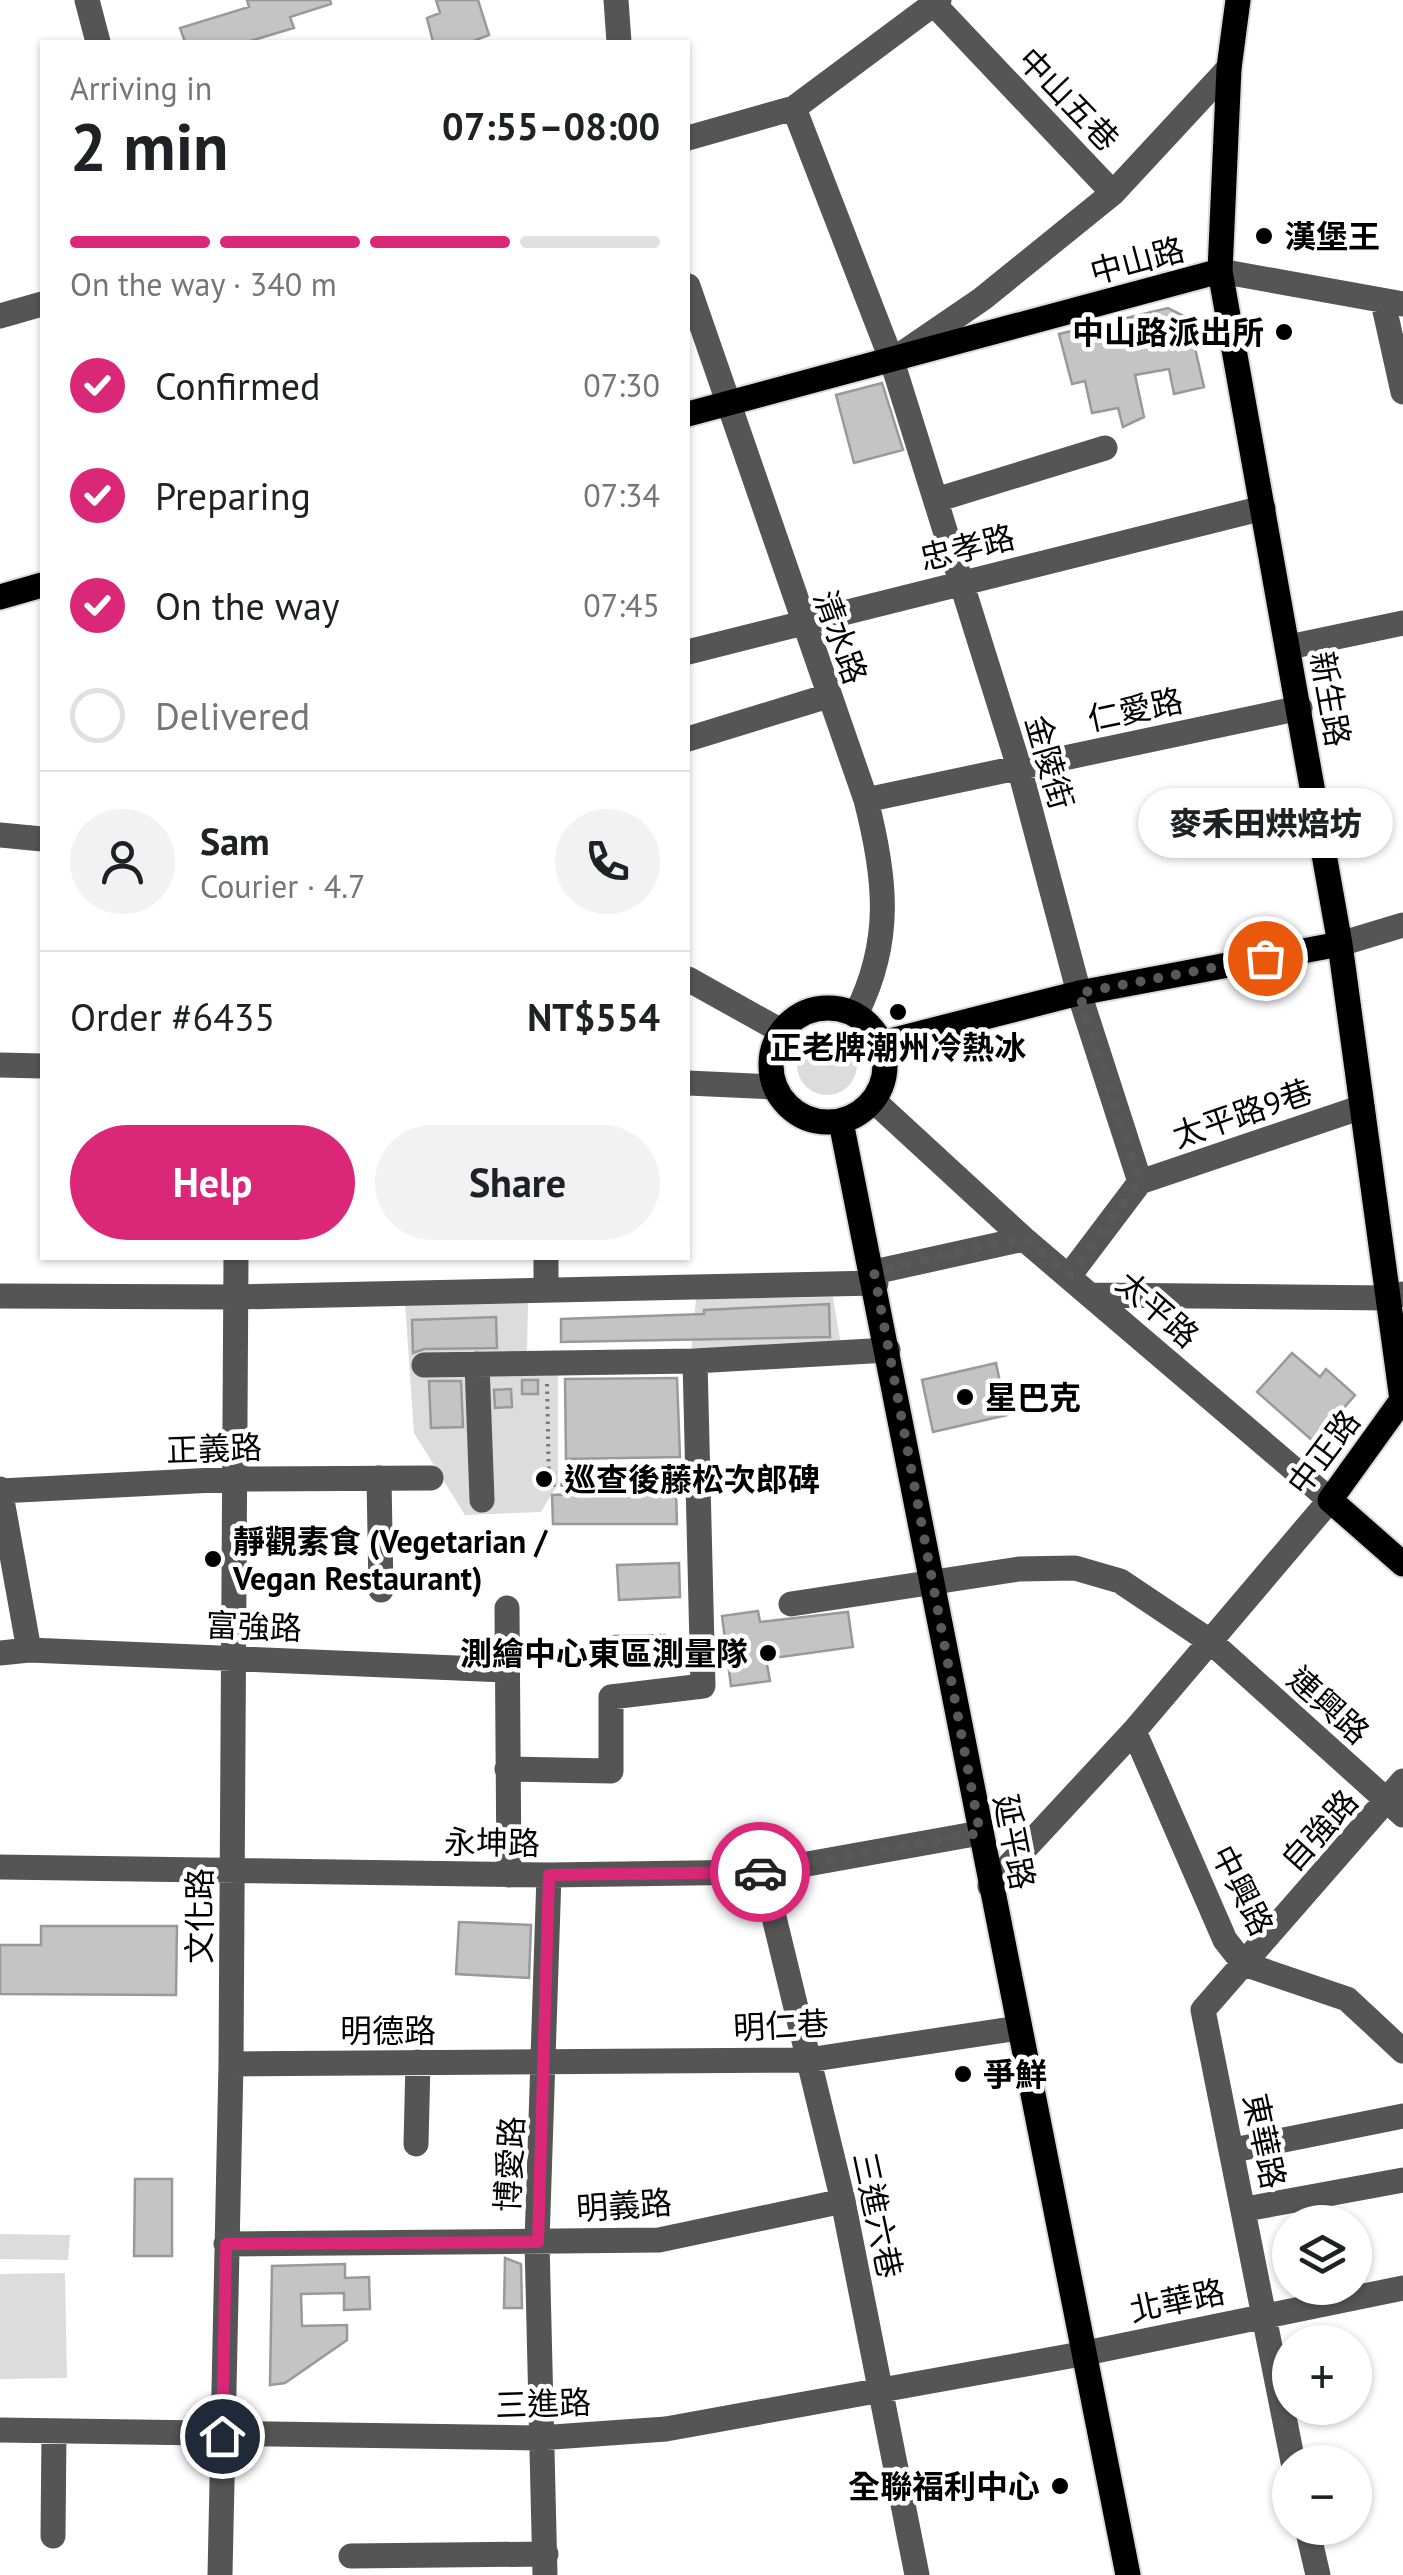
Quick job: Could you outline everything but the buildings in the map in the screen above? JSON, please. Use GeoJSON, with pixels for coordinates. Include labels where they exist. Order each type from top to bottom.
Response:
{"type":"FeatureCollection","features":[{"type":"Feature","properties":{"kind":"main road","name":"新生路"},"geometry":{"type":"LineString","coordinates":[[1238,0],[1229,68],[1220,270],[1340,944]]}},
{"type":"Feature","properties":{"kind":"main road","name":"中山路"},"geometry":{"type":"LineString","coordinates":[[690,413],[1220,270]]}},
{"type":"Feature","properties":{"kind":"main road"},"geometry":{"type":"LineString","coordinates":[[0,597],[40,586]]}},
{"type":"Feature","properties":{"kind":"main road"},"geometry":{"type":"LineString","coordinates":[[882,1043],[1079,993],[1340,944]]}},
{"type":"Feature","properties":{"kind":"main road","name":"中正路"},"geometry":{"type":"LineString","coordinates":[[1330,1500],[1402,1400],[1396,1296],[1362,1107],[1340,944]]}},
{"type":"Feature","properties":{"kind":"main road"},"geometry":{"type":"LineString","coordinates":[[824,1008],[856,1014],[882,1043],[885,1077],[874,1100],[841,1122],[811,1120],[796,1113],[774,1087],[772,1048],[781,1031],[793,1019],[824,1008]]}},
{"type":"Feature","properties":{"kind":"main road","name":"延平路"},"geometry":{"type":"LineString","coordinates":[[841,1122],[875,1278],[1081,2354],[1128,2575]]}},
{"type":"Feature","properties":{"kind":"main road","name":"太平路"},"geometry":{"type":"LineString","coordinates":[[1330,1500],[1403,1564]]}},
{"type":"Feature","properties":{"kind":"street"},"geometry":{"type":"LineString","coordinates":[[87,0],[97,40]]}},
{"type":"Feature","properties":{"kind":"street"},"geometry":{"type":"LineString","coordinates":[[616,0],[619,40]]}},
{"type":"Feature","properties":{"kind":"street"},"geometry":{"type":"LineString","coordinates":[[690,137],[794,108],[935,2]]}},
{"type":"Feature","properties":{"kind":"street","name":"中山五巷"},"geometry":{"type":"LineString","coordinates":[[935,2],[1113,192]]}},
{"type":"Feature","properties":{"kind":"street","name":"中山路"},"geometry":{"type":"LineString","coordinates":[[892,361],[982,298],[1113,192],[1229,68]]}},
{"type":"Feature","properties":{"kind":"street","name":"金陵街"},"geometry":{"type":"LineString","coordinates":[[794,108],[892,361],[1019,767],[1079,993],[1140,1182]]}},
{"type":"Feature","properties":{"kind":"street","name":"中山路"},"geometry":{"type":"LineString","coordinates":[[1220,270],[1393,303]]}},
{"type":"Feature","properties":{"kind":"street","name":"清水路"},"geometry":{"type":"LineString","coordinates":[[690,292],[800,622],[866,800],[880,856],[882,913],[876,974],[856,1014]]}},
{"type":"Feature","properties":{"kind":"street"},"geometry":{"type":"LineString","coordinates":[[1393,303],[1403,392]]}},
{"type":"Feature","properties":{"kind":"street"},"geometry":{"type":"LineString","coordinates":[[0,316],[40,305]]}},
{"type":"Feature","properties":{"kind":"street"},"geometry":{"type":"LineString","coordinates":[[936,500],[1105,448]]}},
{"type":"Feature","properties":{"kind":"street","name":"忠孝路"},"geometry":{"type":"LineString","coordinates":[[690,651],[1263,508]]}},
{"type":"Feature","properties":{"kind":"street"},"geometry":{"type":"LineString","coordinates":[[1289,646],[1403,623]]}},
{"type":"Feature","properties":{"kind":"street"},"geometry":{"type":"LineString","coordinates":[[690,737],[828,696]]}},
{"type":"Feature","properties":{"kind":"street","name":"仁愛路"},"geometry":{"type":"LineString","coordinates":[[866,800],[1300,708]]}},
{"type":"Feature","properties":{"kind":"street"},"geometry":{"type":"LineString","coordinates":[[0,835],[40,839]]}},
{"type":"Feature","properties":{"kind":"street"},"geometry":{"type":"LineString","coordinates":[[1340,944],[1403,925]]}},
{"type":"Feature","properties":{"kind":"street"},"geometry":{"type":"LineString","coordinates":[[690,980],[781,1031]]}},
{"type":"Feature","properties":{"kind":"street"},"geometry":{"type":"LineString","coordinates":[[0,1065],[40,1066]]}},
{"type":"Feature","properties":{"kind":"street"},"geometry":{"type":"LineString","coordinates":[[690,1083],[774,1087]]}},
{"type":"Feature","properties":{"kind":"street","name":"太平路"},"geometry":{"type":"LineString","coordinates":[[874,1100],[1024,1238],[1330,1500]]}},
{"type":"Feature","properties":{"kind":"street","name":"太平路9巷"},"geometry":{"type":"LineString","coordinates":[[1069,1276],[1140,1182],[1362,1107]]}},
{"type":"Feature","properties":{"kind":"street"},"geometry":{"type":"LineString","coordinates":[[0,1296],[237,1297],[875,1278],[1024,1238]]}},
{"type":"Feature","properties":{"kind":"street","name":"文化路"},"geometry":{"type":"LineString","coordinates":[[220,2575],[231,2064],[236,1260]]}},
{"type":"Feature","properties":{"kind":"street"},"geometry":{"type":"LineString","coordinates":[[546,1260],[546,1290]]}},
{"type":"Feature","properties":{"kind":"street"},"geometry":{"type":"LineString","coordinates":[[1091,1295],[1396,1296]]}},
{"type":"Feature","properties":{"kind":"street"},"geometry":{"type":"LineString","coordinates":[[424,1366],[695,1361],[888,1350]]}},
{"type":"Feature","properties":{"kind":"street"},"geometry":{"type":"LineString","coordinates":[[507,1769],[611,1771],[611,1697],[703,1686],[695,1361]]}},
{"type":"Feature","properties":{"kind":"street"},"geometry":{"type":"LineString","coordinates":[[477,1364],[482,1500]]}},
{"type":"Feature","properties":{"kind":"street","name":"正義路"},"geometry":{"type":"LineString","coordinates":[[0,1491],[234,1478],[430,1478]]}},
{"type":"Feature","properties":{"kind":"street"},"geometry":{"type":"LineString","coordinates":[[380,1478],[380,1590]]}},
{"type":"Feature","properties":{"kind":"street"},"geometry":{"type":"LineString","coordinates":[[0,1491],[30,1650]]}},
{"type":"Feature","properties":{"kind":"street","name":"中正路"},"geometry":{"type":"LineString","coordinates":[[990,1886],[1134,1731],[1330,1500]]}},
{"type":"Feature","properties":{"kind":"street","name":"連興路"},"geometry":{"type":"LineString","coordinates":[[790,1604],[1019,1569],[1075,1568],[1120,1581],[1211,1642],[1398,1799]]}},
{"type":"Feature","properties":{"kind":"street"},"geometry":{"type":"LineString","coordinates":[[507,1608],[509,1875]]}},
{"type":"Feature","properties":{"kind":"street","name":"富強路"},"geometry":{"type":"LineString","coordinates":[[0,1653],[30,1650],[506,1670]]}},
{"type":"Feature","properties":{"kind":"street","name":"中興路"},"geometry":{"type":"LineString","coordinates":[[1134,1731],[1225,1940],[1244,1964],[1347,1998],[1403,2051]]}},
{"type":"Feature","properties":{"kind":"street","name":"自強路"},"geometry":{"type":"LineString","coordinates":[[1203,2010],[1398,1799]]}},
{"type":"Feature","properties":{"kind":"street","name":"永坤路"},"geometry":{"type":"LineString","coordinates":[[0,1867],[509,1875],[763,1872],[980,1833]]}},
{"type":"Feature","properties":{"kind":"street","name":"三進六巷"},"geometry":{"type":"LineString","coordinates":[[763,1872],[843,2201],[882,2392],[909,2574]]}},
{"type":"Feature","properties":{"kind":"street","name":"博愛路"},"geometry":{"type":"LineString","coordinates":[[546,2564],[539,2438],[538,2242],[549,1875]]}},
{"type":"Feature","properties":{"kind":"street","name":"東華路"},"geometry":{"type":"LineString","coordinates":[[1203,2010],[1246,2209],[1260,2316],[1289,2445]]}},
{"type":"Feature","properties":{"kind":"street","name":"明仁巷"},"geometry":{"type":"LineString","coordinates":[[546,2061],[808,2060],[1018,2028]]}},
{"type":"Feature","properties":{"kind":"street","name":"明德路"},"geometry":{"type":"LineString","coordinates":[[231,2064],[546,2061]]}},
{"type":"Feature","properties":{"kind":"street"},"geometry":{"type":"LineString","coordinates":[[416,2144],[418,2062]]}},
{"type":"Feature","properties":{"kind":"street"},"geometry":{"type":"LineString","coordinates":[[1234,2150],[1403,2116]]}},
{"type":"Feature","properties":{"kind":"street"},"geometry":{"type":"LineString","coordinates":[[1246,2209],[1403,2180]]}},
{"type":"Feature","properties":{"kind":"street","name":"明義路"},"geometry":{"type":"LineString","coordinates":[[226,2244],[659,2240],[843,2201]]}},
{"type":"Feature","properties":{"kind":"street","name":"北華路"},"geometry":{"type":"LineString","coordinates":[[1081,2354],[1403,2288]]}},
{"type":"Feature","properties":{"kind":"street","name":"三進路"},"geometry":{"type":"LineString","coordinates":[[0,2430],[539,2438],[701,2425],[1081,2354]]}},
{"type":"Feature","properties":{"kind":"street"},"geometry":{"type":"LineString","coordinates":[[53,2536],[54,2431]]}},
{"type":"Feature","properties":{"kind":"street"},"geometry":{"type":"LineString","coordinates":[[1311,2545],[1318,2575]]}},
{"type":"Feature","properties":{"kind":"street"},"geometry":{"type":"LineString","coordinates":[[351,2556],[546,2564]]}},
{"type":"Feature","properties":{"kind":"path"},"geometry":{"type":"LineString","coordinates":[[547,1364],[549,1484],[698,1482]]}},
{"type":"Feature","properties":{"kind":"shaded area"},"geometry":{"type":"Polygon","coordinates":[[[827,1035],[849,1043],[857,1065],[849,1087],[827,1095],[805,1087],[797,1065],[805,1043],[827,1035]]]}},
{"type":"Feature","properties":{"kind":"shaded area"},"geometry":{"type":"Polygon","coordinates":[[[833,1297],[844,1363],[558,1371],[558,1484],[541,1512],[465,1515],[414,1433],[405,1303],[528,1302],[527,1353],[691,1352],[696,1299],[833,1297]]]}},
{"type":"Feature","properties":{"kind":"shaded area"},"geometry":{"type":"Polygon","coordinates":[[[0,2234],[70,2235],[68,2260],[0,2259],[0,2234]]]}},
{"type":"Feature","properties":{"kind":"shaded area"},"geometry":{"type":"Polygon","coordinates":[[[65,2273],[67,2378],[0,2379],[0,2274],[65,2273]]]}},
{"type":"Feature","properties":{"kind":"way so far"},"geometry":{"type":"LineString","coordinates":[[760,1872],[980,1833],[874,1272],[1024,1238],[1069,1276],[1140,1182],[1079,993],[1265,958]]}},
{"type":"Feature","properties":{"kind":"place","name":"漢堡王"},"geometry":{"type":"Point","coordinates":[1264,236]}},
{"type":"Feature","properties":{"kind":"place","name":"中山路派出所"},"geometry":{"type":"Point","coordinates":[1284,332]}},
{"type":"Feature","properties":{"kind":"place","name":"麥禾田烘焙坊"},"geometry":{"type":"Point","coordinates":[1265,958]}},
{"type":"Feature","properties":{"kind":"place","name":"正老牌潮州冷熱冰"},"geometry":{"type":"Point","coordinates":[898,1012]}},
{"type":"Feature","properties":{"kind":"place","name":"星巴克"},"geometry":{"type":"Point","coordinates":[965,1397]}},
{"type":"Feature","properties":{"kind":"place","name":"巡查後藤松次郎碑"},"geometry":{"type":"Point","coordinates":[544,1479]}},
{"type":"Feature","properties":{"kind":"place","name":"靜觀素食 (Vegetarian / Vegan Restaurant)"},"geometry":{"type":"Point","coordinates":[213,1559]}},
{"type":"Feature","properties":{"kind":"place","name":"測繪中心東區測量隊"},"geometry":{"type":"Point","coordinates":[768,1653]}},
{"type":"Feature","properties":{"kind":"place","name":"爭鮮"},"geometry":{"type":"Point","coordinates":[963,2074]}},
{"type":"Feature","properties":{"kind":"place","name":"全聯福利中心"},"geometry":{"type":"Point","coordinates":[1060,2486]}},
{"type":"Feature","properties":{"kind":"route"},"geometry":{"type":"LineString","coordinates":[[222,2436],[226,2244],[538,2242],[549,1875],[760,1872]]}}]}
